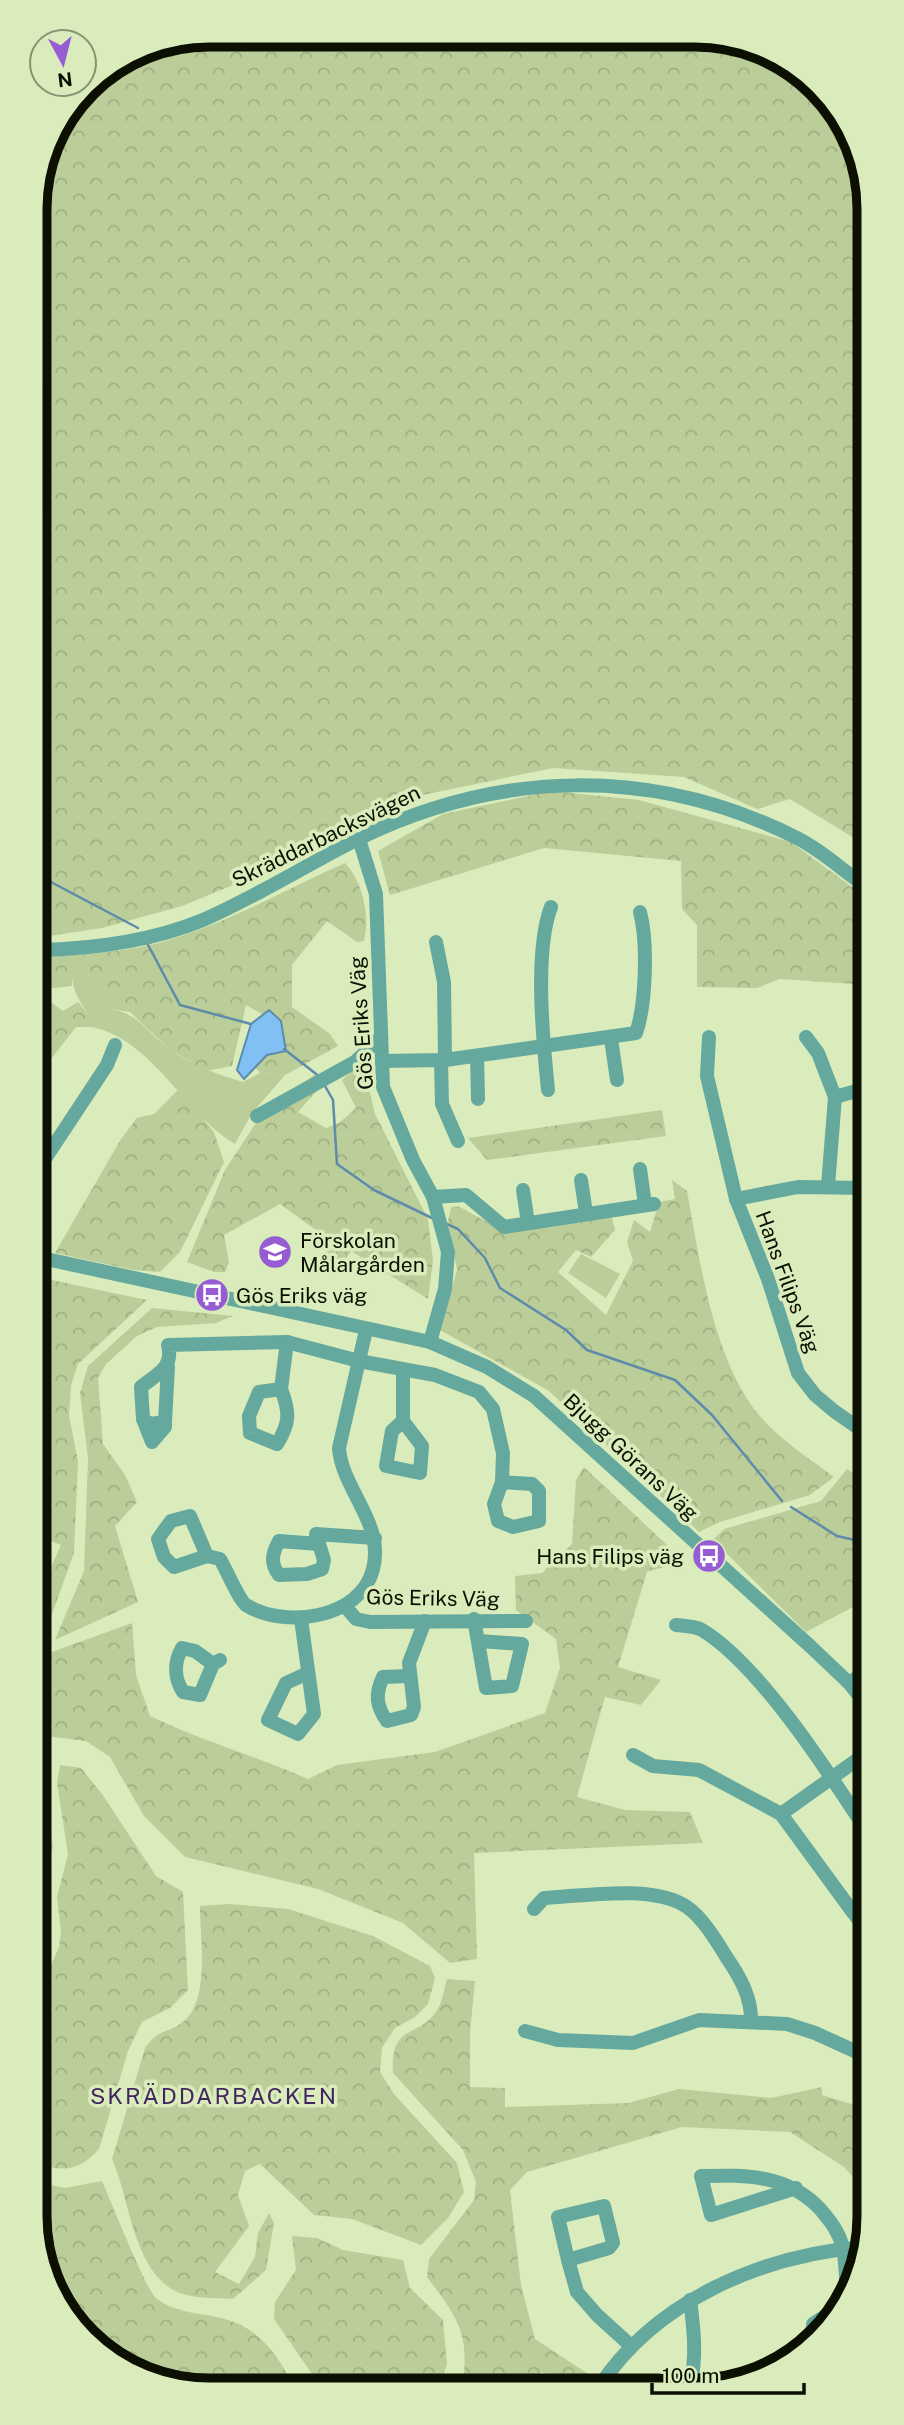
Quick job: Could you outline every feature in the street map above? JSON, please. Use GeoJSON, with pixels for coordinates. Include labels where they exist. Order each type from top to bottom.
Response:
{"type":"FeatureCollection","features":[{"type":"Feature","properties":{"kind":"street","name":"Skräddarbacksvägen"},"geometry":{"type":"LineString","coordinates":[[48,949],[106,946],[201,921],[359,839],[435,806],[548,784],[645,788],[704,801],[794,836],[857,880]]}},
{"type":"Feature","properties":{"kind":"street","name":"Gös Eriks Väg"},"geometry":{"type":"LineString","coordinates":[[359,839],[376,894],[383,1087],[433,1198],[448,1252],[445,1289],[430,1342]]}},
{"type":"Feature","properties":{"kind":"street"},"geometry":{"type":"LineString","coordinates":[[548,1090],[543,1048],[545,924],[551,907]]}},
{"type":"Feature","properties":{"kind":"street"},"geometry":{"type":"LineString","coordinates":[[382,1061],[443,1060],[611,1039],[636,1033],[640,1021],[644,927],[640,912]]}},
{"type":"Feature","properties":{"kind":"street"},"geometry":{"type":"LineString","coordinates":[[436,942],[444,982],[442,1104],[458,1141]]}},
{"type":"Feature","properties":{"kind":"street"},"geometry":{"type":"LineString","coordinates":[[257,1116],[355,1062],[381,1037]]}},
{"type":"Feature","properties":{"kind":"street","name":"Hans Filips Väg"},"geometry":{"type":"LineString","coordinates":[[709,1037],[706,1076],[736,1199],[768,1279],[799,1373],[815,1395],[856,1427]]}},
{"type":"Feature","properties":{"kind":"street"},"geometry":{"type":"LineString","coordinates":[[806,1037],[818,1053],[835,1097],[828,1186]]}},
{"type":"Feature","properties":{"kind":"street"},"geometry":{"type":"LineString","coordinates":[[611,1039],[617,1080]]}},
{"type":"Feature","properties":{"kind":"street"},"geometry":{"type":"LineString","coordinates":[[48,1155],[107,1065],[115,1045]]}},
{"type":"Feature","properties":{"kind":"street"},"geometry":{"type":"LineString","coordinates":[[477,1056],[478,1099]]}},
{"type":"Feature","properties":{"kind":"street"},"geometry":{"type":"LineString","coordinates":[[835,1097],[857,1091]]}},
{"type":"Feature","properties":{"kind":"street"},"geometry":{"type":"LineString","coordinates":[[433,1198],[466,1195],[504,1227],[649,1204],[640,1169]]}},
{"type":"Feature","properties":{"kind":"street"},"geometry":{"type":"LineString","coordinates":[[581,1180],[586,1213]]}},
{"type":"Feature","properties":{"kind":"street","name":"Hans Filips Väg"},"geometry":{"type":"LineString","coordinates":[[736,1199],[798,1187],[857,1187]]}},
{"type":"Feature","properties":{"kind":"street"},"geometry":{"type":"LineString","coordinates":[[523,1190],[528,1223]]}},
{"type":"Feature","properties":{"kind":"street"},"geometry":{"type":"LineString","coordinates":[[47,1259],[430,1342]]}},
{"type":"Feature","properties":{"kind":"street","name":"Gös Eriks Väg"},"geometry":{"type":"LineString","coordinates":[[207,1556],[220,1559],[243,1603],[264,1614],[301,1619],[345,1606],[360,1593],[373,1570],[374,1538],[363,1507],[340,1466],[339,1448],[366,1330]]}},
{"type":"Feature","properties":{"kind":"street"},"geometry":{"type":"LineString","coordinates":[[281,1389],[287,1342]]}},
{"type":"Feature","properties":{"kind":"street"},"geometry":{"type":"LineString","coordinates":[[169,1366],[141,1387],[143,1419],[150,1424],[164,1422],[171,1357],[168,1345],[287,1342],[359,1361],[435,1375],[480,1392],[494,1409],[503,1452],[502,1482]]}},
{"type":"Feature","properties":{"kind":"street","name":"Bjugg Görans Väg"},"geometry":{"type":"LineString","coordinates":[[430,1342],[487,1367],[534,1396],[856,1692]]}},
{"type":"Feature","properties":{"kind":"street"},"geometry":{"type":"LineString","coordinates":[[403,1370],[403,1421]]}},
{"type":"Feature","properties":{"kind":"street"},"geometry":{"type":"LineString","coordinates":[[319,1544],[316,1534],[374,1538]]}},
{"type":"Feature","properties":{"kind":"street","name":"Gös Eriks Väg"},"geometry":{"type":"LineString","coordinates":[[345,1606],[356,1619],[370,1622],[474,1619],[526,1621]]}},
{"type":"Feature","properties":{"kind":"street"},"geometry":{"type":"LineString","coordinates":[[301,1619],[308,1673]]}},
{"type":"Feature","properties":{"kind":"street","name":"Gös Eriks Väg"},"geometry":{"type":"LineString","coordinates":[[474,1619],[480,1641]]}},
{"type":"Feature","properties":{"kind":"street","name":"Gös Eriks Väg"},"geometry":{"type":"LineString","coordinates":[[408,1676],[409,1663],[425,1621]]}},
{"type":"Feature","properties":{"kind":"street"},"geometry":{"type":"LineString","coordinates":[[676,1625],[700,1629],[739,1662],[769,1695],[831,1776],[856,1815]]}},
{"type":"Feature","properties":{"kind":"street"},"geometry":{"type":"LineString","coordinates":[[849,1683],[856,1678]]}},
{"type":"Feature","properties":{"kind":"street"},"geometry":{"type":"LineString","coordinates":[[633,1755],[653,1766],[699,1770],[781,1814],[856,1916]]}},
{"type":"Feature","properties":{"kind":"street"},"geometry":{"type":"LineString","coordinates":[[781,1814],[856,1760]]}},
{"type":"Feature","properties":{"kind":"street"},"geometry":{"type":"LineString","coordinates":[[534,1909],[544,1898],[649,1894],[687,1907],[714,1937],[740,1977],[751,2010],[751,2022]]}},
{"type":"Feature","properties":{"kind":"street"},"geometry":{"type":"LineString","coordinates":[[852,1911],[856,1909]]}},
{"type":"Feature","properties":{"kind":"street"},"geometry":{"type":"LineString","coordinates":[[525,2031],[558,2040],[633,2043],[699,2020],[787,2024],[856,2052]]}},
{"type":"Feature","properties":{"kind":"street"},"geometry":{"type":"LineString","coordinates":[[796,2188],[711,2215],[701,2176],[765,2177],[796,2188],[811,2199],[837,2230],[843,2249],[845,2275]]}},
{"type":"Feature","properties":{"kind":"street"},"geometry":{"type":"LineString","coordinates":[[568,2260],[609,2248],[613,2243],[604,2206],[558,2217],[568,2260],[577,2292],[597,2315],[630,2345]]}},
{"type":"Feature","properties":{"kind":"street"},"geometry":{"type":"LineString","coordinates":[[606,2378],[630,2345],[664,2316],[723,2283],[772,2265],[854,2248]]}},
{"type":"Feature","properties":{"kind":"street"},"geometry":{"type":"LineString","coordinates":[[691,2300],[695,2334],[691,2378]]}},
{"type":"Feature","properties":{"kind":"green space"},"geometry":{"type":"Polygon","coordinates":[[[695,47],[726,50],[747,56],[785,75],[809,95],[835,128],[854,178],[857,209],[857,840],[790,799],[757,809],[684,777],[553,768],[408,798],[292,861],[182,906],[102,928],[48,936],[48,199],[50,178],[60,147],[87,102],[92,98],[98,98],[98,92],[128,69],[157,56],[199,48],[695,47]]]}},
{"type":"Feature","properties":{"kind":"green space"},"geometry":{"type":"Polygon","coordinates":[[[551,791],[639,800],[791,842],[857,890],[857,985],[779,979],[757,988],[697,987],[697,925],[682,909],[681,861],[544,848],[390,895],[378,851],[443,814],[551,791]]]}},
{"type":"Feature","properties":{"kind":"green space"},"geometry":{"type":"Polygon","coordinates":[[[345,863],[361,889],[366,921],[364,941],[357,942],[327,921],[292,965],[292,1007],[330,1034],[338,1046],[285,1075],[260,1073],[253,1065],[274,1021],[246,1005],[232,1066],[206,1071],[169,1049],[130,1012],[110,1009],[86,970],[72,971],[72,986],[48,989],[48,956],[128,949],[158,943],[230,917],[345,863]]]}},
{"type":"Feature","properties":{"kind":"green space"},"geometry":{"type":"Polygon","coordinates":[[[86,970],[110,1009],[128,1014],[168,1048],[186,1059],[243,1082],[260,1073],[285,1075],[252,1113],[235,1144],[200,1115],[152,1063],[134,1048],[115,1035],[93,1027],[93,1020],[75,992],[71,971],[86,970]]]}},
{"type":"Feature","properties":{"kind":"green space"},"geometry":{"type":"Polygon","coordinates":[[[48,1001],[63,1011],[78,1002],[93,1020],[93,1027],[76,1027],[48,1063],[48,1001]]]}},
{"type":"Feature","properties":{"kind":"green space"},"geometry":{"type":"Polygon","coordinates":[[[355,1068],[364,1068],[375,1114],[428,1219],[433,1261],[428,1299],[351,1251],[340,1268],[326,1263],[327,1238],[280,1204],[224,1235],[229,1262],[225,1272],[214,1272],[187,1262],[225,1170],[267,1106],[316,1074],[321,1086],[298,1112],[326,1128],[339,1123],[356,1108],[342,1080],[355,1068]]]}},
{"type":"Feature","properties":{"kind":"green space"},"geometry":{"type":"Polygon","coordinates":[[[179,1089],[214,1132],[224,1162],[180,1252],[160,1272],[134,1270],[55,1253],[121,1139],[137,1118],[154,1114],[179,1089]]]}},
{"type":"Feature","properties":{"kind":"green space"},"geometry":{"type":"Polygon","coordinates":[[[662,1110],[666,1136],[487,1160],[468,1138],[662,1110]]]}},
{"type":"Feature","properties":{"kind":"green space"},"geometry":{"type":"Polygon","coordinates":[[[672,1180],[687,1191],[703,1278],[719,1338],[743,1392],[776,1433],[834,1477],[810,1495],[720,1522],[699,1532],[549,1391],[440,1330],[457,1270],[448,1221],[451,1207],[458,1206],[502,1230],[611,1214],[615,1230],[591,1257],[576,1250],[558,1272],[606,1315],[633,1261],[627,1242],[634,1220],[650,1232],[659,1202],[675,1199],[672,1180]]]}},
{"type":"Feature","properties":{"kind":"green space"},"geometry":{"type":"Polygon","coordinates":[[[581,1254],[620,1274],[606,1298],[568,1273],[581,1254]]]}},
{"type":"Feature","properties":{"kind":"green space"},"geometry":{"type":"Polygon","coordinates":[[[47,1279],[147,1300],[78,1364],[71,1385],[69,1416],[78,1461],[74,1553],[47,1627],[47,1575],[61,1545],[47,1540],[47,1279]]]}},
{"type":"Feature","properties":{"kind":"green space"},"geometry":{"type":"Polygon","coordinates":[[[152,1308],[233,1316],[216,1323],[157,1327],[137,1336],[106,1364],[98,1378],[103,1444],[125,1475],[137,1502],[115,1526],[138,1602],[55,1640],[84,1571],[88,1458],[80,1393],[88,1366],[152,1308]]]}},
{"type":"Feature","properties":{"kind":"green space"},"geometry":{"type":"Polygon","coordinates":[[[584,1467],[684,1561],[647,1572],[618,1667],[661,1680],[641,1705],[605,1697],[577,1797],[625,1810],[690,1812],[703,1843],[474,1853],[477,1959],[450,1963],[403,1923],[318,1889],[185,1857],[144,1816],[110,1757],[86,1741],[47,1736],[49,1653],[132,1623],[136,1675],[150,1716],[308,1779],[337,1765],[435,1752],[545,1713],[560,1668],[556,1639],[516,1610],[515,1576],[542,1573],[572,1544],[576,1480],[584,1467]]]}},
{"type":"Feature","properties":{"kind":"green space"},"geometry":{"type":"Polygon","coordinates":[[[847,1469],[856,1475],[856,1607],[806,1632],[713,1540],[724,1529],[821,1501],[847,1469]]]}},
{"type":"Feature","properties":{"kind":"green space"},"geometry":{"type":"Polygon","coordinates":[[[60,1765],[81,1768],[102,1794],[156,1876],[183,1892],[188,1990],[170,2008],[142,2022],[128,2051],[99,2149],[78,2166],[64,2169],[47,2166],[47,1974],[59,1947],[61,1932],[57,1897],[68,1854],[57,1783],[60,1765]]]}},
{"type":"Feature","properties":{"kind":"green space"},"geometry":{"type":"Polygon","coordinates":[[[47,1804],[53,1847],[47,1870],[47,1804]]]}},
{"type":"Feature","properties":{"kind":"green space"},"geometry":{"type":"Polygon","coordinates":[[[229,1904],[288,1909],[373,1936],[430,1966],[435,1978],[428,2004],[415,2017],[395,2028],[382,2048],[380,2072],[394,2094],[457,2163],[464,2192],[448,2218],[421,2245],[352,2219],[314,2215],[260,2164],[245,2171],[238,2195],[249,2226],[215,2272],[239,2284],[255,2257],[258,2233],[269,2213],[274,2223],[266,2270],[233,2299],[187,2295],[173,2290],[159,2279],[140,2248],[112,2159],[145,2048],[155,2037],[184,2021],[197,1998],[202,1967],[200,1906],[229,1904]]]}},
{"type":"Feature","properties":{"kind":"green space"},"geometry":{"type":"Polygon","coordinates":[[[447,1979],[475,1981],[470,2032],[470,2087],[505,2088],[505,2107],[628,2103],[679,2089],[771,2098],[822,2087],[822,2095],[856,2105],[856,2180],[844,2167],[790,2132],[682,2127],[527,2172],[510,2190],[521,2285],[535,2339],[593,2377],[559,2378],[541,2372],[540,2378],[463,2378],[465,2353],[459,2327],[454,2315],[427,2277],[429,2259],[474,2200],[476,2182],[463,2150],[393,2073],[393,2057],[400,2039],[429,2020],[441,2001],[447,1979]]]}},
{"type":"Feature","properties":{"kind":"green space"},"geometry":{"type":"Polygon","coordinates":[[[102,2181],[137,2263],[156,2298],[173,2307],[219,2317],[250,2330],[268,2346],[289,2378],[209,2378],[178,2375],[147,2365],[111,2344],[75,2306],[56,2268],[50,2247],[47,2184],[65,2188],[102,2181]]]}},
{"type":"Feature","properties":{"kind":"green space"},"geometry":{"type":"Polygon","coordinates":[[[292,2236],[317,2238],[343,2250],[403,2260],[410,2288],[443,2320],[447,2364],[443,2378],[315,2378],[274,2319],[275,2302],[296,2270],[292,2236]]]}},
{"type":"Feature","properties":{"kind":"water"},"geometry":{"type":"Polygon","coordinates":[[[269,1010],[281,1021],[286,1051],[267,1055],[244,1079],[237,1070],[251,1024],[269,1010]]]}},
{"type":"Feature","properties":{"kind":"waterway"},"geometry":{"type":"LineString","coordinates":[[48,880],[138,928]]}},
{"type":"Feature","properties":{"kind":"waterway"},"geometry":{"type":"LineString","coordinates":[[147,943],[180,1005],[251,1024]]}},
{"type":"Feature","properties":{"kind":"waterway"},"geometry":{"type":"LineString","coordinates":[[284,1049],[320,1077]]}},
{"type":"Feature","properties":{"kind":"waterway"},"geometry":{"type":"LineString","coordinates":[[325,1086],[333,1100],[337,1164],[374,1190],[434,1219]]}},
{"type":"Feature","properties":{"kind":"waterway"},"geometry":{"type":"LineString","coordinates":[[447,1224],[458,1229],[485,1258],[500,1288],[566,1330],[587,1350],[675,1380],[712,1415],[782,1501]]}},
{"type":"Feature","properties":{"kind":"waterway"},"geometry":{"type":"LineString","coordinates":[[791,1507],[837,1536],[856,1540]]}},
{"type":"Feature","properties":{"kind":"place","name":"Förskolan Målargården"},"geometry":{"type":"Point","coordinates":[275,1252]}},
{"type":"Feature","properties":{"kind":"place","name":"Gös Eriks väg"},"geometry":{"type":"Point","coordinates":[212,1295]}},
{"type":"Feature","properties":{"kind":"place","name":"Hans Filips väg"},"geometry":{"type":"Point","coordinates":[709,1556]}},
{"type":"Feature","properties":{"kind":"district","name":"SKRÄDDARBACKEN"},"geometry":{"type":"Point","coordinates":[214,2095]}}]}
